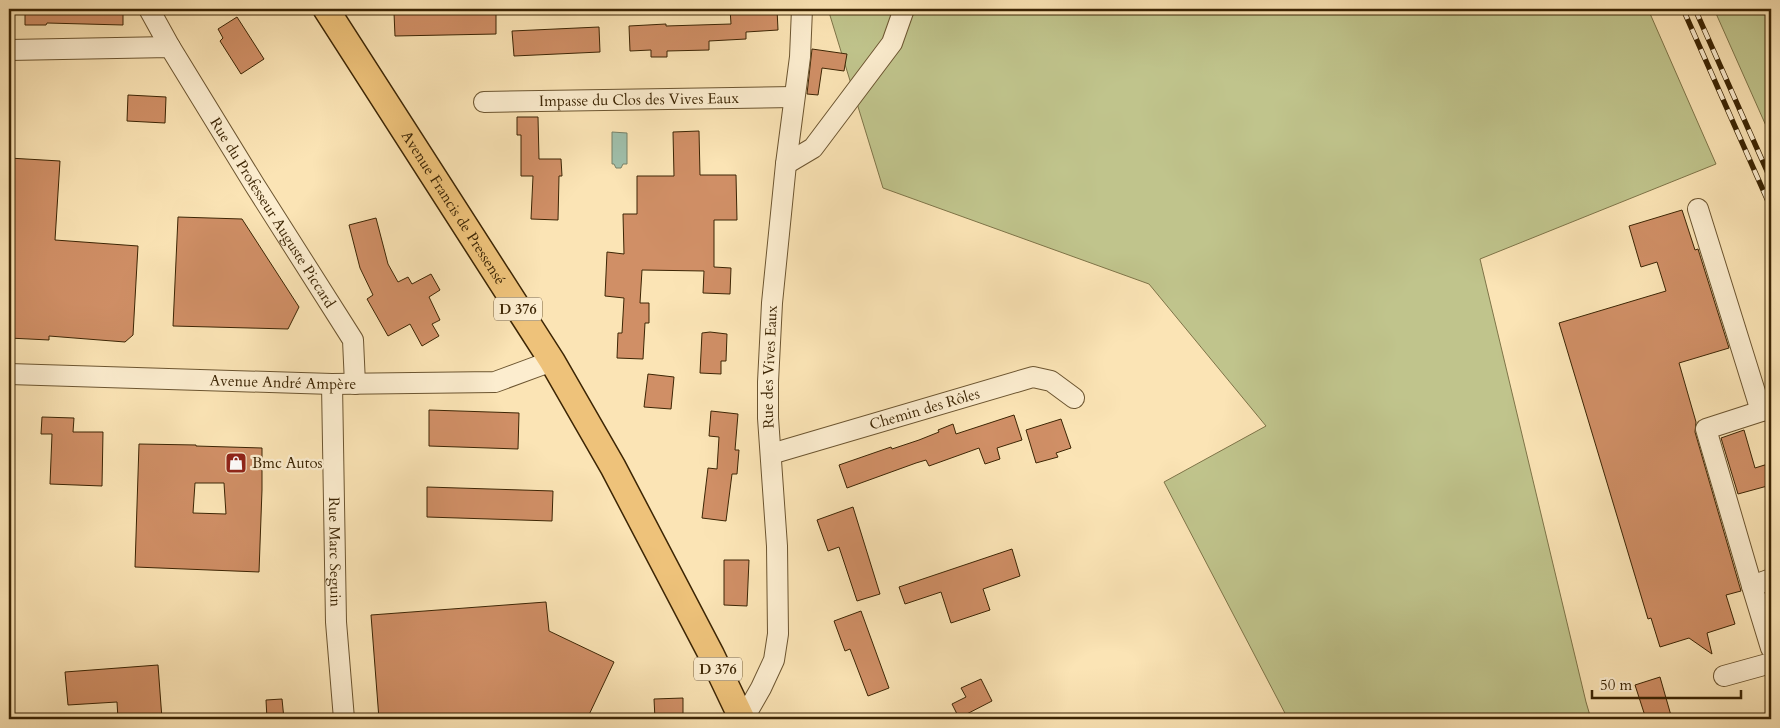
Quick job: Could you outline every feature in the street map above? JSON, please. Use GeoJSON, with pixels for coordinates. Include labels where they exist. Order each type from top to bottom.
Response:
{"type":"FeatureCollection","features":[{"type":"Feature","properties":{"kind":"main road","name":"Avenue Francis de Pressensé"},"geometry":{"type":"LineString","coordinates":[[326,9],[552,362],[613,467],[741,717]]}},
{"type":"Feature","properties":{"kind":"street","name":"Rue du Professeur Auguste Piccard"},"geometry":{"type":"LineString","coordinates":[[149,9],[170,47],[249,176],[353,340],[355,384]]}},
{"type":"Feature","properties":{"kind":"street","name":"Rue des Vives Eaux"},"geometry":{"type":"LineString","coordinates":[[741,717],[749,709],[774,660],[778,634],[777,546],[768,382],[772,303],[786,164],[800,57],[802,9]]}},
{"type":"Feature","properties":{"kind":"street"},"geometry":{"type":"LineString","coordinates":[[786,164],[813,148],[892,43],[904,9]]}},
{"type":"Feature","properties":{"kind":"street"},"geometry":{"type":"LineString","coordinates":[[9,50],[170,47]]}},
{"type":"Feature","properties":{"kind":"street","name":"Impasse du Clos des Vives Eaux"},"geometry":{"type":"LineString","coordinates":[[484,102],[794,97]]}},
{"type":"Feature","properties":{"kind":"street"},"geometry":{"type":"LineString","coordinates":[[1698,210],[1766,409],[1706,430],[1771,648]]}},
{"type":"Feature","properties":{"kind":"street","name":"Avenue André Ampère"},"geometry":{"type":"LineString","coordinates":[[9,374],[332,384],[495,382],[552,362]]}},
{"type":"Feature","properties":{"kind":"street","name":"Chemin des Rôles"},"geometry":{"type":"LineString","coordinates":[[771,454],[1033,377],[1051,381],[1074,398]]}},
{"type":"Feature","properties":{"kind":"street","name":"Rue Marc Seguin"},"geometry":{"type":"LineString","coordinates":[[332,384],[336,622],[344,719]]}},
{"type":"Feature","properties":{"kind":"street"},"geometry":{"type":"LineString","coordinates":[[1752,586],[1771,579]]}},
{"type":"Feature","properties":{"kind":"street"},"geometry":{"type":"LineString","coordinates":[[1724,676],[1771,664]]}},
{"type":"Feature","properties":{"kind":"green space"},"geometry":{"type":"Polygon","coordinates":[[[828,9],[1648,9],[1716,164],[1480,259],[1591,719],[1288,719],[1164,482],[1266,426],[1149,284],[883,188],[828,9]]]}},
{"type":"Feature","properties":{"kind":"green space"},"geometry":{"type":"Polygon","coordinates":[[[1714,9],[1771,9],[1771,137],[1714,9]]]}},
{"type":"Feature","properties":{"kind":"shaded area"},"geometry":{"type":"Polygon","coordinates":[[[612,132],[627,133],[627,164],[623,164],[621,168],[616,168],[612,164],[612,132]]]}},
{"type":"Feature","properties":{"kind":"building"},"geometry":{"type":"Polygon","coordinates":[[[25,9],[123,9],[123,25],[47,23],[46,25],[25,25],[25,9]]]}},
{"type":"Feature","properties":{"kind":"building"},"geometry":{"type":"Polygon","coordinates":[[[435,9],[496,9],[496,34],[395,36],[394,13],[435,9]]]}},
{"type":"Feature","properties":{"kind":"building"},"geometry":{"type":"Polygon","coordinates":[[[730,9],[777,9],[778,30],[746,32],[746,39],[709,41],[709,50],[667,51],[667,57],[651,57],[651,50],[630,51],[629,26],[731,24],[730,9]]]}},
{"type":"Feature","properties":{"kind":"building"},"geometry":{"type":"Polygon","coordinates":[[[237,17],[264,59],[241,74],[220,41],[223,38],[218,29],[237,17]]]}},
{"type":"Feature","properties":{"kind":"building"},"geometry":{"type":"Polygon","coordinates":[[[599,27],[600,52],[514,56],[512,31],[599,27]]]}},
{"type":"Feature","properties":{"kind":"building"},"geometry":{"type":"Polygon","coordinates":[[[812,49],[847,54],[844,71],[822,68],[818,95],[807,94],[812,49]]]}},
{"type":"Feature","properties":{"kind":"building"},"geometry":{"type":"Polygon","coordinates":[[[128,95],[166,97],[165,123],[127,121],[128,95]]]}},
{"type":"Feature","properties":{"kind":"building"},"geometry":{"type":"Polygon","coordinates":[[[517,117],[538,117],[539,159],[561,159],[562,176],[559,176],[558,220],[531,219],[533,176],[521,176],[521,135],[517,135],[517,117]]]}},
{"type":"Feature","properties":{"kind":"building"},"geometry":{"type":"Polygon","coordinates":[[[699,131],[700,175],[736,175],[737,220],[714,220],[714,267],[731,268],[730,294],[703,293],[704,271],[642,270],[640,303],[649,303],[649,323],[645,323],[643,359],[617,358],[618,333],[622,333],[624,298],[605,296],[607,252],[624,254],[623,214],[637,214],[637,176],[674,176],[673,132],[699,131]]]}},
{"type":"Feature","properties":{"kind":"building"},"geometry":{"type":"Polygon","coordinates":[[[9,158],[60,161],[55,240],[138,246],[133,335],[125,342],[49,336],[49,340],[9,338],[9,158]]]}},
{"type":"Feature","properties":{"kind":"building"},"geometry":{"type":"Polygon","coordinates":[[[1682,210],[1695,250],[1698,249],[1729,348],[1679,363],[1696,422],[1695,432],[1741,591],[1726,595],[1735,624],[1707,633],[1712,654],[1689,638],[1660,647],[1651,618],[1648,619],[1559,323],[1666,291],[1657,262],[1641,267],[1629,226],[1682,210]]]}},
{"type":"Feature","properties":{"kind":"building"},"geometry":{"type":"Polygon","coordinates":[[[178,217],[242,219],[299,307],[288,329],[173,326],[178,217]]]}},
{"type":"Feature","properties":{"kind":"building"},"geometry":{"type":"Polygon","coordinates":[[[376,218],[388,264],[398,282],[408,277],[412,284],[431,274],[440,290],[429,297],[440,320],[432,324],[439,336],[422,346],[410,324],[388,336],[367,299],[373,295],[360,268],[349,225],[376,218]]]}},
{"type":"Feature","properties":{"kind":"building"},"geometry":{"type":"Polygon","coordinates":[[[702,333],[727,334],[726,361],[721,361],[721,374],[700,373],[702,333]]]}},
{"type":"Feature","properties":{"kind":"building"},"geometry":{"type":"Polygon","coordinates":[[[648,374],[674,377],[671,409],[644,407],[648,374]]]}},
{"type":"Feature","properties":{"kind":"building"},"geometry":{"type":"Polygon","coordinates":[[[429,410],[519,413],[518,449],[429,446],[429,410]]]}},
{"type":"Feature","properties":{"kind":"building"},"geometry":{"type":"Polygon","coordinates":[[[711,411],[738,414],[735,450],[739,450],[737,474],[732,474],[726,521],[702,518],[708,468],[717,469],[719,437],[709,436],[711,411]]]}},
{"type":"Feature","properties":{"kind":"building"},"geometry":{"type":"Polygon","coordinates":[[[1014,415],[1022,440],[997,448],[1000,459],[985,464],[979,448],[929,466],[926,460],[916,463],[847,488],[839,465],[891,447],[892,449],[919,440],[953,424],[956,434],[1014,415]]]}},
{"type":"Feature","properties":{"kind":"building"},"geometry":{"type":"Polygon","coordinates":[[[42,417],[74,418],[73,432],[103,432],[102,486],[50,484],[52,434],[41,434],[42,417]]]}},
{"type":"Feature","properties":{"kind":"building"},"geometry":{"type":"Polygon","coordinates":[[[1061,419],[1071,448],[1056,453],[1058,457],[1036,463],[1026,430],[1061,419]]]}},
{"type":"Feature","properties":{"kind":"building"},"geometry":{"type":"Polygon","coordinates":[[[1744,430],[1755,468],[1771,463],[1771,485],[1738,494],[1721,438],[1744,430]]]}},
{"type":"Feature","properties":{"kind":"building"},"geometry":{"type":"Polygon","coordinates":[[[139,444],[262,448],[259,572],[135,567],[139,444]],[[195,483],[193,513],[226,514],[224,483],[195,483]]]}},
{"type":"Feature","properties":{"kind":"building"},"geometry":{"type":"Polygon","coordinates":[[[427,487],[553,491],[552,521],[427,517],[427,487]]]}},
{"type":"Feature","properties":{"kind":"building"},"geometry":{"type":"Polygon","coordinates":[[[853,507],[880,594],[857,601],[839,547],[828,551],[817,520],[853,507]]]}},
{"type":"Feature","properties":{"kind":"building"},"geometry":{"type":"Polygon","coordinates":[[[1012,549],[1020,576],[983,589],[990,610],[951,623],[941,592],[905,604],[899,587],[1012,549]]]}},
{"type":"Feature","properties":{"kind":"building"},"geometry":{"type":"Polygon","coordinates":[[[724,560],[749,560],[747,606],[724,605],[724,560]]]}},
{"type":"Feature","properties":{"kind":"building"},"geometry":{"type":"Polygon","coordinates":[[[546,602],[549,631],[614,662],[587,719],[379,719],[371,615],[546,602]]]}},
{"type":"Feature","properties":{"kind":"building"},"geometry":{"type":"Polygon","coordinates":[[[861,611],[889,688],[868,696],[850,649],[845,651],[834,621],[861,611]]]}},
{"type":"Feature","properties":{"kind":"building"},"geometry":{"type":"Polygon","coordinates":[[[158,665],[162,719],[118,719],[117,702],[68,705],[65,672],[158,665]]]}},
{"type":"Feature","properties":{"kind":"building"},"geometry":{"type":"Polygon","coordinates":[[[1660,677],[1672,719],[1646,719],[1635,685],[1660,677]]]}},
{"type":"Feature","properties":{"kind":"building"},"geometry":{"type":"Polygon","coordinates":[[[981,679],[992,701],[959,718],[952,704],[966,697],[961,688],[981,679]]]}},
{"type":"Feature","properties":{"kind":"building"},"geometry":{"type":"Polygon","coordinates":[[[683,698],[683,719],[655,719],[654,699],[683,698]]]}},
{"type":"Feature","properties":{"kind":"building"},"geometry":{"type":"Polygon","coordinates":[[[282,699],[284,719],[267,719],[266,700],[282,699]]]}},
{"type":"Feature","properties":{"kind":"railway"},"geometry":{"type":"LineString","coordinates":[[1683,9],[1771,208]]}},
{"type":"Feature","properties":{"kind":"railway"},"geometry":{"type":"LineString","coordinates":[[1695,9],[1771,180]]}},
{"type":"Feature","properties":{"kind":"place","name":"Bmc Autos"},"geometry":{"type":"Point","coordinates":[236,463]}}]}
